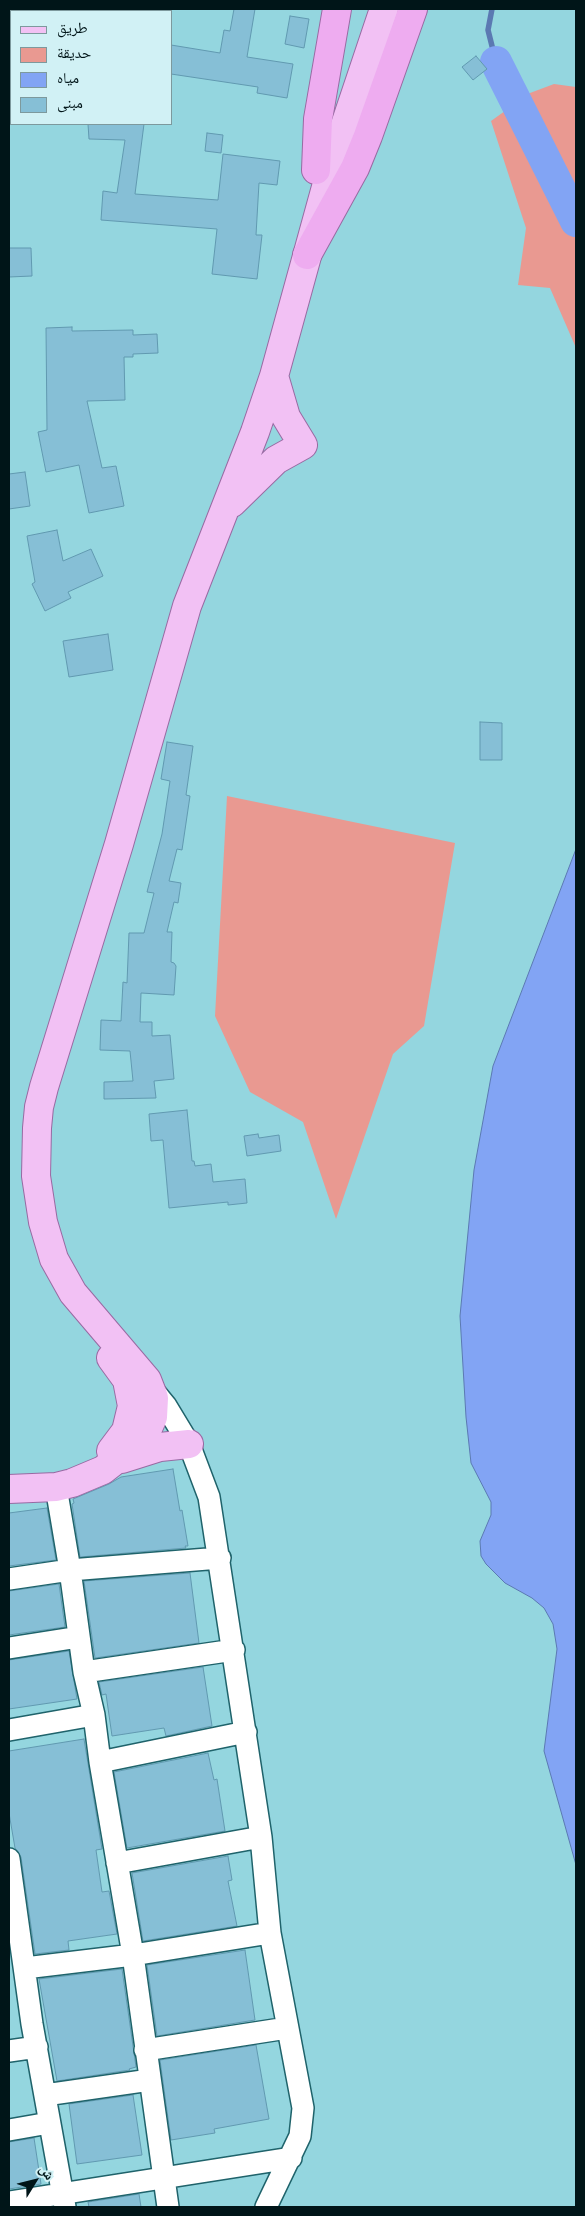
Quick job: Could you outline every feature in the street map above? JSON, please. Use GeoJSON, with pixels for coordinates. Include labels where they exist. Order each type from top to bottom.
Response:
{"type":"FeatureCollection","features":[{"type":"Feature","properties":{"kind":"highway"},"geometry":{"type":"LineString","coordinates":[[316,170],[318,118],[337,9]]}},
{"type":"Feature","properties":{"kind":"highway"},"geometry":{"type":"LineString","coordinates":[[307,255],[355,168],[413,9]]}},
{"type":"Feature","properties":{"kind":"main road"},"geometry":{"type":"LineString","coordinates":[[140,1380],[114,1360],[63,1301],[50,1278],[41,1254],[30,1211],[25,1174],[26,1117],[39,1062],[177,600],[259,369],[316,170],[370,9]]}},
{"type":"Feature","properties":{"kind":"main road"},"geometry":{"type":"LineString","coordinates":[[118,1460],[143,1434],[153,1417],[155,1408],[140,1380],[73,1293],[54,1259],[39,1199],[36,1176],[37,1128],[44,1087],[119,844],[187,606],[274,376],[334,158],[384,9]]}},
{"type":"Feature","properties":{"kind":"main road"},"geometry":{"type":"LineString","coordinates":[[224,511],[276,460],[303,445],[286,416],[274,376]]}},
{"type":"Feature","properties":{"kind":"main road"},"geometry":{"type":"LineString","coordinates":[[9,1487],[88,1464],[110,1452],[126,1431],[130,1419],[131,1393],[140,1380]]}},
{"type":"Feature","properties":{"kind":"main road"},"geometry":{"type":"LineString","coordinates":[[9,1487],[56,1487],[88,1477],[118,1460],[160,1446],[189,1444]]}},
{"type":"Feature","properties":{"kind":"street"},"geometry":{"type":"LineString","coordinates":[[140,1380],[166,1406],[189,1444],[209,1497],[220,1558],[261,1837],[270,1933],[303,2108],[300,2136],[266,2207]]}},
{"type":"Feature","properties":{"kind":"street"},"geometry":{"type":"LineString","coordinates":[[56,1487],[84,1672],[94,1716],[133,1955],[168,2207]]}},
{"type":"Feature","properties":{"kind":"street"},"geometry":{"type":"LineString","coordinates":[[9,1579],[70,1570],[220,1558]]}},
{"type":"Feature","properties":{"kind":"street"},"geometry":{"type":"LineString","coordinates":[[9,1648],[79,1636]]}},
{"type":"Feature","properties":{"kind":"street"},"geometry":{"type":"LineString","coordinates":[[84,1672],[234,1650]]}},
{"type":"Feature","properties":{"kind":"street"},"geometry":{"type":"LineString","coordinates":[[9,1730],[94,1716]]}},
{"type":"Feature","properties":{"kind":"street"},"geometry":{"type":"LineString","coordinates":[[100,1762],[246,1732]]}},
{"type":"Feature","properties":{"kind":"street"},"geometry":{"type":"LineString","coordinates":[[117,1863],[261,1837]]}},
{"type":"Feature","properties":{"kind":"street"},"geometry":{"type":"LineString","coordinates":[[9,1858],[49,2123],[63,2200]]}},
{"type":"Feature","properties":{"kind":"street"},"geometry":{"type":"LineString","coordinates":[[25,1968],[133,1955],[270,1933]]}},
{"type":"Feature","properties":{"kind":"street"},"geometry":{"type":"LineString","coordinates":[[145,2050],[287,2028]]}},
{"type":"Feature","properties":{"kind":"street"},"geometry":{"type":"LineString","coordinates":[[9,2050],[37,2046]]}},
{"type":"Feature","properties":{"kind":"street"},"geometry":{"type":"LineString","coordinates":[[46,2095],[150,2080]]}},
{"type":"Feature","properties":{"kind":"street"},"geometry":{"type":"LineString","coordinates":[[9,2130],[49,2123]]}},
{"type":"Feature","properties":{"kind":"street"},"geometry":{"type":"LineString","coordinates":[[9,2202],[63,2200],[163,2177],[290,2158]]}},
{"type":"Feature","properties":{"kind":"green space"},"geometry":{"type":"Polygon","coordinates":[[[554,84],[576,87],[576,348],[550,288],[518,285],[526,228],[491,121],[530,93],[554,84]]]}},
{"type":"Feature","properties":{"kind":"green space"},"geometry":{"type":"Polygon","coordinates":[[[227,796],[455,843],[424,1026],[393,1054],[336,1219],[303,1122],[250,1092],[215,1016],[227,796]]]}},
{"type":"Feature","properties":{"kind":"water"},"geometry":{"type":"Polygon","coordinates":[[[576,849],[576,1865],[544,1751],[557,1649],[553,1624],[544,1608],[532,1598],[505,1583],[486,1564],[481,1556],[480,1541],[491,1515],[491,1502],[471,1463],[466,1417],[460,1316],[474,1170],[493,1066],[576,849]]]}},
{"type":"Feature","properties":{"kind":"building"},"geometry":{"type":"Polygon","coordinates":[[[234,9],[255,9],[247,57],[293,64],[287,98],[257,93],[258,87],[172,74],[172,45],[220,53],[224,30],[230,31],[234,9]]]}},
{"type":"Feature","properties":{"kind":"building"},"geometry":{"type":"Polygon","coordinates":[[[290,16],[309,19],[304,48],[285,44],[290,16]]]}},
{"type":"Feature","properties":{"kind":"building"},"geometry":{"type":"Polygon","coordinates":[[[476,56],[487,69],[473,80],[462,67],[476,56]]]}},
{"type":"Feature","properties":{"kind":"building"},"geometry":{"type":"Polygon","coordinates":[[[88,125],[144,125],[135,194],[218,200],[223,154],[280,161],[277,185],[259,183],[256,235],[262,235],[257,279],[212,274],[217,229],[101,220],[103,191],[117,193],[125,140],[89,139],[88,125]]]}},
{"type":"Feature","properties":{"kind":"building"},"geometry":{"type":"Polygon","coordinates":[[[207,133],[223,135],[221,153],[205,151],[207,133]]]}},
{"type":"Feature","properties":{"kind":"building"},"geometry":{"type":"Polygon","coordinates":[[[9,248],[31,248],[32,276],[9,277],[9,248]]]}},
{"type":"Feature","properties":{"kind":"building"},"geometry":{"type":"Polygon","coordinates":[[[72,327],[72,331],[133,330],[133,335],[157,334],[158,353],[133,354],[133,357],[124,357],[125,400],[87,401],[102,468],[116,466],[124,506],[89,513],[79,465],[46,472],[38,432],[47,430],[46,328],[72,327]]]}},
{"type":"Feature","properties":{"kind":"building"},"geometry":{"type":"Polygon","coordinates":[[[25,472],[30,506],[9,509],[9,474],[25,472]]]}},
{"type":"Feature","properties":{"kind":"building"},"geometry":{"type":"Polygon","coordinates":[[[57,530],[63,561],[91,549],[103,576],[68,592],[71,598],[45,611],[32,584],[35,582],[27,536],[57,530]]]}},
{"type":"Feature","properties":{"kind":"building"},"geometry":{"type":"Polygon","coordinates":[[[108,634],[113,670],[69,677],[63,641],[108,634]]]}},
{"type":"Feature","properties":{"kind":"building"},"geometry":{"type":"Polygon","coordinates":[[[480,722],[502,723],[502,760],[480,760],[480,722]]]}},
{"type":"Feature","properties":{"kind":"building"},"geometry":{"type":"Polygon","coordinates":[[[167,742],[193,746],[186,795],[190,796],[182,850],[177,849],[169,881],[181,883],[178,903],[174,902],[167,932],[172,932],[171,962],[176,966],[174,995],[141,993],[140,1022],[152,1022],[152,1036],[170,1035],[174,1079],[154,1081],[156,1098],[104,1099],[104,1082],[133,1081],[130,1051],[100,1050],[101,1020],[121,1021],[123,982],[127,983],[129,933],[144,933],[154,893],[147,892],[162,834],[170,781],[161,779],[167,742]]]}},
{"type":"Feature","properties":{"kind":"building"},"geometry":{"type":"Polygon","coordinates":[[[187,1110],[192,1161],[194,1161],[195,1166],[211,1164],[213,1182],[245,1179],[247,1203],[228,1205],[228,1202],[169,1208],[163,1140],[151,1141],[149,1114],[187,1110]]]}},
{"type":"Feature","properties":{"kind":"building"},"geometry":{"type":"Polygon","coordinates":[[[258,1134],[259,1138],[279,1135],[281,1151],[247,1156],[244,1136],[258,1134]]]}},
{"type":"Feature","properties":{"kind":"building"},"geometry":{"type":"Polygon","coordinates":[[[173,1469],[188,1546],[185,1546],[186,1548],[80,1557],[72,1504],[74,1503],[73,1499],[121,1477],[173,1469]]]}},
{"type":"Feature","properties":{"kind":"building"},"geometry":{"type":"Polygon","coordinates":[[[47,1508],[56,1560],[9,1566],[9,1513],[47,1508]]]}},
{"type":"Feature","properties":{"kind":"building"},"geometry":{"type":"Polygon","coordinates":[[[190,1573],[199,1643],[95,1658],[84,1581],[190,1573]]]}},
{"type":"Feature","properties":{"kind":"building"},"geometry":{"type":"Polygon","coordinates":[[[59,1584],[65,1627],[9,1635],[9,1591],[59,1584]]]}},
{"type":"Feature","properties":{"kind":"building"},"geometry":{"type":"Polygon","coordinates":[[[69,1651],[77,1699],[9,1709],[9,1660],[69,1651]]]}},
{"type":"Feature","properties":{"kind":"building"},"geometry":{"type":"Polygon","coordinates":[[[203,1667],[212,1726],[166,1736],[164,1728],[112,1736],[106,1694],[102,1695],[99,1682],[203,1667]]]}},
{"type":"Feature","properties":{"kind":"building"},"geometry":{"type":"Polygon","coordinates":[[[84,1739],[102,1849],[96,1850],[102,1892],[109,1891],[117,1934],[68,1941],[69,1950],[35,1954],[21,1857],[15,1848],[9,1813],[9,1751],[84,1739]]]}},
{"type":"Feature","properties":{"kind":"building"},"geometry":{"type":"Polygon","coordinates":[[[208,1753],[214,1780],[217,1779],[225,1831],[127,1848],[114,1772],[208,1753]]]}},
{"type":"Feature","properties":{"kind":"building"},"geometry":{"type":"Polygon","coordinates":[[[228,1856],[232,1880],[228,1881],[237,1926],[143,1941],[132,1873],[228,1856]]]}},
{"type":"Feature","properties":{"kind":"building"},"geometry":{"type":"Polygon","coordinates":[[[245,1950],[255,2020],[157,2036],[147,1965],[245,1950]]]}},
{"type":"Feature","properties":{"kind":"building"},"geometry":{"type":"Polygon","coordinates":[[[122,1969],[136,2067],[130,2070],[57,2081],[39,1979],[122,1969]]]}},
{"type":"Feature","properties":{"kind":"building"},"geometry":{"type":"Polygon","coordinates":[[[256,2045],[269,2119],[214,2129],[215,2133],[171,2140],[160,2060],[256,2045]]]}},
{"type":"Feature","properties":{"kind":"building"},"geometry":{"type":"Polygon","coordinates":[[[133,2095],[142,2155],[77,2164],[69,2104],[133,2095]]]}},
{"type":"Feature","properties":{"kind":"building"},"geometry":{"type":"Polygon","coordinates":[[[34,2138],[41,2184],[9,2189],[9,2142],[34,2138]]]}},
{"type":"Feature","properties":{"kind":"building"},"geometry":{"type":"Polygon","coordinates":[[[139,2194],[141,2207],[89,2207],[88,2202],[139,2194]]]}},
{"type":"Feature","properties":{"kind":"waterway"},"geometry":{"type":"LineString","coordinates":[[492,9],[488,30],[496,62]]}},
{"type":"Feature","properties":{"kind":"waterway"},"geometry":{"type":"LineString","coordinates":[[496,62],[576,221]]}}]}
